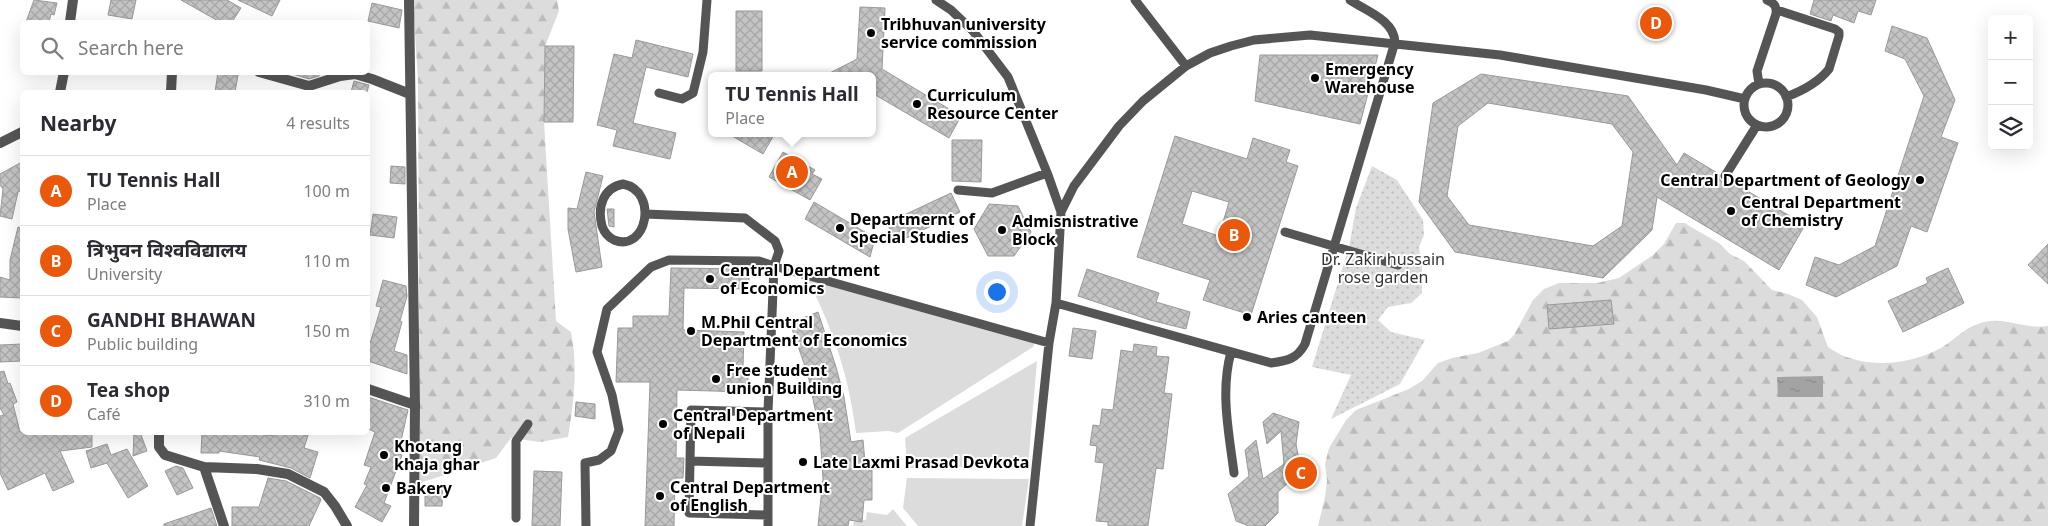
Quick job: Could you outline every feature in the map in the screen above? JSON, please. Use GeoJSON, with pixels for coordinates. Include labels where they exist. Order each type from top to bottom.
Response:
{"type":"FeatureCollection","features":[{"type":"Feature","properties":{"kind":"street"},"geometry":{"type":"LineString","coordinates":[[70,20],[72,0]]}},
{"type":"Feature","properties":{"kind":"street"},"geometry":{"type":"LineString","coordinates":[[409,0],[415,404],[414,526]]}},
{"type":"Feature","properties":{"kind":"street"},"geometry":{"type":"LineString","coordinates":[[60,90],[63,75]]}},
{"type":"Feature","properties":{"kind":"street"},"geometry":{"type":"LineString","coordinates":[[171,90],[172,75]]}},
{"type":"Feature","properties":{"kind":"street"},"geometry":{"type":"LineString","coordinates":[[270,75],[309,86],[348,75]]}},
{"type":"Feature","properties":{"kind":"street"},"geometry":{"type":"LineString","coordinates":[[358,75],[410,94]]}},
{"type":"Feature","properties":{"kind":"street"},"geometry":{"type":"LineString","coordinates":[[0,142],[20,133]]}},
{"type":"Feature","properties":{"kind":"street"},"geometry":{"type":"LineString","coordinates":[[0,323],[20,326]]}},
{"type":"Feature","properties":{"kind":"street"},"geometry":{"type":"LineString","coordinates":[[370,390],[415,404]]}},
{"type":"Feature","properties":{"kind":"street"},"geometry":{"type":"LineString","coordinates":[[159,435],[159,447],[165,455],[204,468],[257,468],[288,474],[324,492],[347,526]]}},
{"type":"Feature","properties":{"kind":"street"},"geometry":{"type":"LineString","coordinates":[[204,468],[224,526]]}},
{"type":"Feature","properties":{"kind":"lane"},"geometry":{"type":"LineString","coordinates":[[659,93],[682,98],[693,93],[703,52],[707,0]]}},
{"type":"Feature","properties":{"kind":"lane"},"geometry":{"type":"LineString","coordinates":[[936,0],[951,10],[973,31],[1008,77],[1047,173],[1060,212],[1056,304],[1049,343],[1030,526]]}},
{"type":"Feature","properties":{"kind":"lane"},"geometry":{"type":"LineString","coordinates":[[1135,0],[1186,66]]}},
{"type":"Feature","properties":{"kind":"lane"},"geometry":{"type":"LineString","coordinates":[[1056,304],[1271,363],[1289,360],[1300,353],[1395,42],[1392,30],[1383,20],[1350,0]]}},
{"type":"Feature","properties":{"kind":"lane"},"geometry":{"type":"LineString","coordinates":[[1759,84],[1757,70],[1776,10],[1773,3],[1767,0]]}},
{"type":"Feature","properties":{"kind":"lane"},"geometry":{"type":"LineString","coordinates":[[1776,10],[1835,29],[1839,32],[1840,36],[1829,70],[1803,91],[1786,97]]}},
{"type":"Feature","properties":{"kind":"lane"},"geometry":{"type":"LineString","coordinates":[[1060,212],[1074,186],[1119,126],[1143,101],[1186,66],[1210,53],[1231,46],[1283,37],[1310,35],[1395,42],[1570,66],[1745,98]]}},
{"type":"Feature","properties":{"kind":"lane"},"geometry":{"type":"LineString","coordinates":[[1759,84],[1773,84],[1780,88],[1786,97],[1788,107],[1781,120],[1768,126],[1757,124],[1745,112],[1745,98],[1748,92],[1759,84]]}},
{"type":"Feature","properties":{"kind":"lane"},"geometry":{"type":"LineString","coordinates":[[1725,176],[1757,124]]}},
{"type":"Feature","properties":{"kind":"lane"},"geometry":{"type":"LineString","coordinates":[[958,190],[992,193],[1047,173]]}},
{"type":"Feature","properties":{"kind":"lane"},"geometry":{"type":"LineString","coordinates":[[623,184],[636,189],[644,201],[645,214],[639,234],[628,241],[614,240],[608,236],[601,223],[602,201],[610,189],[623,184]]}},
{"type":"Feature","properties":{"kind":"lane"},"geometry":{"type":"LineString","coordinates":[[645,214],[745,218],[775,241],[779,251],[774,266],[768,412],[768,526]]}},
{"type":"Feature","properties":{"kind":"lane"},"geometry":{"type":"LineString","coordinates":[[1285,232],[1398,265]]}},
{"type":"Feature","properties":{"kind":"lane"},"geometry":{"type":"LineString","coordinates":[[586,526],[585,463],[599,460],[610,451],[619,430],[612,395],[598,352],[607,309],[651,267],[669,260],[759,261],[1049,343]]}},
{"type":"Feature","properties":{"kind":"lane"},"geometry":{"type":"LineString","coordinates":[[1231,352],[1227,368],[1225,394],[1234,473]]}},
{"type":"Feature","properties":{"kind":"lane"},"geometry":{"type":"LineString","coordinates":[[768,412],[691,410],[689,513],[768,515]]}},
{"type":"Feature","properties":{"kind":"lane"},"geometry":{"type":"LineString","coordinates":[[516,518],[516,441],[528,424]]}},
{"type":"Feature","properties":{"kind":"lane"},"geometry":{"type":"LineString","coordinates":[[690,460],[767,463]]}},
{"type":"Feature","properties":{"kind":"green space"},"geometry":{"type":"Polygon","coordinates":[[[413,0],[557,0],[559,11],[545,46],[544,122],[556,321],[571,332],[575,372],[568,437],[540,442],[511,438],[496,458],[420,483],[418,81],[413,0]]]}},
{"type":"Feature","properties":{"kind":"green space","name":"Dr. Zakir hussain rose garden"},"geometry":{"type":"Polygon","coordinates":[[[1372,166],[1397,180],[1423,220],[1424,235],[1419,247],[1422,269],[1422,293],[1411,303],[1388,307],[1378,320],[1391,332],[1425,340],[1400,384],[1331,419],[1351,375],[1312,367],[1349,247],[1356,208],[1372,166]]]}},
{"type":"Feature","properties":{"kind":"green space"},"geometry":{"type":"Polygon","coordinates":[[[1676,223],[1685,223],[1719,243],[1730,254],[1744,261],[1772,290],[1802,300],[1817,317],[1828,347],[1854,359],[1884,363],[1914,359],[1941,348],[1966,330],[1984,322],[2000,321],[2040,327],[2048,326],[2048,526],[1318,526],[1325,497],[1327,481],[1325,464],[1329,448],[1346,420],[1356,410],[1409,389],[1422,381],[1438,363],[1478,353],[1508,341],[1514,335],[1533,300],[1544,289],[1559,283],[1597,283],[1619,278],[1653,255],[1664,244],[1676,223]]]}},
{"type":"Feature","properties":{"kind":"green space"},"geometry":{"type":"Polygon","coordinates":[[[807,278],[1037,338],[1033,347],[898,433],[889,431],[856,433],[849,392],[839,353],[825,316],[807,278]]]}},
{"type":"Feature","properties":{"kind":"green space"},"geometry":{"type":"Polygon","coordinates":[[[1037,361],[1028,466],[907,468],[905,438],[1037,361]]]}},
{"type":"Feature","properties":{"kind":"green space"},"geometry":{"type":"Polygon","coordinates":[[[907,478],[1029,479],[1022,526],[918,526],[903,508],[907,478]]]}},
{"type":"Feature","properties":{"kind":"green space"},"geometry":{"type":"Polygon","coordinates":[[[893,509],[907,526],[853,526],[854,520],[866,520],[867,512],[887,515],[893,509]]]}},
{"type":"Feature","properties":{"kind":"water"},"geometry":{"type":"Polygon","coordinates":[[[1823,376],[1823,397],[1778,397],[1777,377],[1823,376]]]}},
{"type":"Feature","properties":{"kind":"building"},"geometry":{"type":"Polygon","coordinates":[[[34,0],[57,3],[54,15],[51,14],[50,20],[27,20],[34,0]]]}},
{"type":"Feature","properties":{"kind":"building"},"geometry":{"type":"Polygon","coordinates":[[[111,0],[136,0],[132,19],[108,15],[111,0]]]}},
{"type":"Feature","properties":{"kind":"building"},"geometry":{"type":"Polygon","coordinates":[[[181,0],[227,0],[241,8],[233,20],[216,20],[181,0]]]}},
{"type":"Feature","properties":{"kind":"building"},"geometry":{"type":"Polygon","coordinates":[[[238,0],[280,0],[272,16],[238,0]]]}},
{"type":"Feature","properties":{"kind":"building"},"geometry":{"type":"Polygon","coordinates":[[[1814,0],[1876,0],[1871,15],[1858,11],[1854,23],[1833,15],[1831,21],[1810,14],[1814,0]]]}},
{"type":"Feature","properties":{"kind":"building"},"geometry":{"type":"Polygon","coordinates":[[[372,3],[402,10],[399,28],[368,20],[372,3]]]}},
{"type":"Feature","properties":{"kind":"building"},"geometry":{"type":"Polygon","coordinates":[[[860,7],[885,8],[882,69],[961,116],[949,138],[876,95],[876,72],[832,72],[857,59],[860,7]]]}},
{"type":"Feature","properties":{"kind":"building"},"geometry":{"type":"Polygon","coordinates":[[[736,11],[762,11],[762,71],[736,71],[736,11]]]}},
{"type":"Feature","properties":{"kind":"building"},"geometry":{"type":"Polygon","coordinates":[[[1892,26],[1927,38],[1955,100],[1941,137],[1958,143],[1927,232],[1911,226],[1897,266],[1836,297],[1806,285],[1815,257],[1839,265],[1875,246],[1924,96],[1905,59],[1885,51],[1892,26]]]}},
{"type":"Feature","properties":{"kind":"building"},"geometry":{"type":"Polygon","coordinates":[[[636,40],[693,54],[688,77],[646,67],[633,123],[676,133],[670,159],[613,146],[617,130],[597,125],[614,54],[632,58],[636,40]]]}},
{"type":"Feature","properties":{"kind":"building"},"geometry":{"type":"Polygon","coordinates":[[[545,46],[574,46],[573,122],[544,122],[545,46]]]}},
{"type":"Feature","properties":{"kind":"building","name":"Emergency Warehouse"},"geometry":{"type":"Polygon","coordinates":[[[1260,55],[1378,55],[1360,124],[1255,101],[1260,55]]]}},
{"type":"Feature","properties":{"kind":"building"},"geometry":{"type":"Polygon","coordinates":[[[1481,74],[1628,96],[1677,165],[1684,153],[1719,174],[1722,182],[1729,180],[1805,225],[1779,270],[1657,197],[1652,230],[1603,278],[1455,252],[1419,202],[1433,103],[1481,74]],[[1488,103],[1458,126],[1447,196],[1469,225],[1593,246],[1622,226],[1633,152],[1612,124],[1488,103]]]}},
{"type":"Feature","properties":{"kind":"building"},"geometry":{"type":"Polygon","coordinates":[[[218,75],[238,75],[235,90],[215,90],[218,75]]]}},
{"type":"Feature","properties":{"kind":"building"},"geometry":{"type":"Polygon","coordinates":[[[296,75],[319,75],[309,79],[296,75]]]}},
{"type":"Feature","properties":{"kind":"building"},"geometry":{"type":"Polygon","coordinates":[[[354,81],[369,85],[368,90],[352,90],[354,81]]]}},
{"type":"Feature","properties":{"kind":"building"},"geometry":{"type":"Polygon","coordinates":[[[1175,136],[1247,159],[1253,138],[1290,150],[1286,162],[1298,166],[1251,315],[1203,300],[1210,280],[1137,257],[1175,136]],[[1192,191],[1182,224],[1219,236],[1229,202],[1192,191]]]}},
{"type":"Feature","properties":{"kind":"building"},"geometry":{"type":"Polygon","coordinates":[[[734,137],[773,137],[763,154],[734,137]]]}},
{"type":"Feature","properties":{"kind":"building"},"geometry":{"type":"Polygon","coordinates":[[[952,140],[982,140],[981,182],[952,181],[952,140]]]}},
{"type":"Feature","properties":{"kind":"building"},"geometry":{"type":"Polygon","coordinates":[[[783,152],[815,170],[812,174],[822,179],[810,200],[769,177],[783,152]]]}},
{"type":"Feature","properties":{"kind":"building"},"geometry":{"type":"Polygon","coordinates":[[[20,163],[20,191],[18,192],[12,219],[0,216],[3,189],[0,185],[0,174],[20,163]]]}},
{"type":"Feature","properties":{"kind":"building"},"geometry":{"type":"Polygon","coordinates":[[[391,166],[405,167],[405,184],[390,183],[391,166]]]}},
{"type":"Feature","properties":{"kind":"building"},"geometry":{"type":"Polygon","coordinates":[[[586,172],[603,176],[594,212],[602,267],[576,272],[568,229],[568,208],[577,209],[586,172]]]}},
{"type":"Feature","properties":{"kind":"building"},"geometry":{"type":"Polygon","coordinates":[[[951,193],[960,212],[896,243],[887,223],[951,193]]]}},
{"type":"Feature","properties":{"kind":"building","name":"Departmernt of Special Studies"},"geometry":{"type":"Polygon","coordinates":[[[814,202],[875,238],[870,257],[805,219],[814,202]]]}},
{"type":"Feature","properties":{"kind":"building","name":"Admisnistrative Block"},"geometry":{"type":"Polygon","coordinates":[[[989,204],[1018,206],[1031,232],[1014,256],[988,256],[974,229],[989,204]]]}},
{"type":"Feature","properties":{"kind":"building"},"geometry":{"type":"Polygon","coordinates":[[[607,209],[614,209],[614,227],[609,226],[607,209]]]}},
{"type":"Feature","properties":{"kind":"building"},"geometry":{"type":"Polygon","coordinates":[[[373,214],[397,217],[394,238],[370,235],[373,214]]]}},
{"type":"Feature","properties":{"kind":"building"},"geometry":{"type":"Polygon","coordinates":[[[18,227],[20,228],[20,298],[0,297],[0,277],[10,280],[10,260],[18,227]]]}},
{"type":"Feature","properties":{"kind":"building"},"geometry":{"type":"Polygon","coordinates":[[[2048,244],[2048,284],[2028,265],[2048,244]]]}},
{"type":"Feature","properties":{"kind":"building"},"geometry":{"type":"Polygon","coordinates":[[[671,268],[749,269],[749,289],[684,288],[683,330],[744,332],[743,367],[748,367],[748,392],[677,390],[676,458],[684,458],[683,478],[675,478],[674,526],[645,526],[650,382],[616,382],[618,328],[633,328],[633,316],[669,316],[671,268]]]}},
{"type":"Feature","properties":{"kind":"building"},"geometry":{"type":"Polygon","coordinates":[[[1948,268],[1964,303],[1903,332],[1888,301],[1928,283],[1926,278],[1948,268]]]}},
{"type":"Feature","properties":{"kind":"building"},"geometry":{"type":"Polygon","coordinates":[[[1087,269],[1159,293],[1156,302],[1190,312],[1186,329],[1150,320],[1078,296],[1087,269]]]}},
{"type":"Feature","properties":{"kind":"building"},"geometry":{"type":"Polygon","coordinates":[[[383,280],[406,286],[407,296],[394,351],[407,355],[407,374],[370,362],[370,343],[381,307],[376,306],[383,280]]]}},
{"type":"Feature","properties":{"kind":"building"},"geometry":{"type":"Polygon","coordinates":[[[1611,300],[1614,324],[1549,329],[1547,305],[1611,300]]]}},
{"type":"Feature","properties":{"kind":"building"},"geometry":{"type":"Polygon","coordinates":[[[818,312],[844,397],[851,442],[863,440],[865,462],[872,461],[872,500],[864,500],[862,522],[849,520],[848,526],[818,526],[823,479],[820,433],[808,375],[790,323],[818,312]]]}},
{"type":"Feature","properties":{"kind":"building"},"geometry":{"type":"Polygon","coordinates":[[[1073,328],[1096,331],[1092,359],[1069,356],[1073,328]]]}},
{"type":"Feature","properties":{"kind":"building"},"geometry":{"type":"Polygon","coordinates":[[[20,344],[20,361],[0,362],[0,345],[20,344]]]}},
{"type":"Feature","properties":{"kind":"building"},"geometry":{"type":"Polygon","coordinates":[[[1134,344],[1157,347],[1156,356],[1169,357],[1164,393],[1172,394],[1163,469],[1156,468],[1148,526],[1108,526],[1108,522],[1096,521],[1104,463],[1095,462],[1097,446],[1090,445],[1093,425],[1100,426],[1102,409],[1113,410],[1121,350],[1133,352],[1134,344]]]}},
{"type":"Feature","properties":{"kind":"building"},"geometry":{"type":"Polygon","coordinates":[[[4,371],[17,402],[13,404],[20,435],[92,435],[92,447],[60,451],[74,482],[53,491],[45,473],[8,490],[0,473],[0,416],[4,415],[0,408],[0,372],[4,371]]]}},
{"type":"Feature","properties":{"kind":"building"},"geometry":{"type":"Polygon","coordinates":[[[370,398],[408,410],[398,454],[402,455],[384,503],[391,506],[382,522],[355,507],[367,485],[364,484],[371,467],[364,465],[375,432],[370,430],[370,398]]]}},
{"type":"Feature","properties":{"kind":"building"},"geometry":{"type":"Polygon","coordinates":[[[576,402],[595,404],[595,419],[575,416],[576,402]]]}},
{"type":"Feature","properties":{"kind":"building"},"geometry":{"type":"Polygon","coordinates":[[[1273,413],[1299,422],[1296,444],[1301,471],[1278,492],[1278,513],[1265,526],[1249,526],[1236,521],[1228,494],[1249,476],[1245,450],[1256,440],[1263,479],[1284,464],[1281,431],[1267,444],[1263,422],[1273,413]]]}},
{"type":"Feature","properties":{"kind":"building"},"geometry":{"type":"Polygon","coordinates":[[[134,435],[141,435],[147,451],[133,456],[134,435]]]}},
{"type":"Feature","properties":{"kind":"building"},"geometry":{"type":"Polygon","coordinates":[[[202,435],[308,435],[304,448],[318,452],[310,478],[291,468],[259,460],[260,457],[219,451],[219,453],[201,453],[202,435]]]}},
{"type":"Feature","properties":{"kind":"building"},"geometry":{"type":"Polygon","coordinates":[[[107,444],[111,455],[127,449],[148,486],[128,498],[107,463],[91,468],[86,451],[107,444]]]}},
{"type":"Feature","properties":{"kind":"building"},"geometry":{"type":"Polygon","coordinates":[[[176,466],[183,468],[193,488],[177,495],[165,471],[176,466]]]}},
{"type":"Feature","properties":{"kind":"building"},"geometry":{"type":"Polygon","coordinates":[[[534,471],[562,472],[560,526],[532,526],[534,471]]]}},
{"type":"Feature","properties":{"kind":"building"},"geometry":{"type":"Polygon","coordinates":[[[268,478],[286,481],[320,498],[321,500],[309,526],[232,526],[232,507],[259,507],[268,478]]]}},
{"type":"Feature","properties":{"kind":"building"},"geometry":{"type":"Polygon","coordinates":[[[425,485],[443,486],[442,506],[425,506],[425,485]]]}},
{"type":"Feature","properties":{"kind":"building"},"geometry":{"type":"Polygon","coordinates":[[[211,508],[217,526],[164,526],[164,524],[211,508]]]}},
{"type":"Feature","properties":{"kind":"place","name":"Tea shop"},"geometry":{"type":"Point","coordinates":[1656,23]}},
{"type":"Feature","properties":{"kind":"place","name":"Tribhuvan university service commission"},"geometry":{"type":"Point","coordinates":[871,33]}},
{"type":"Feature","properties":{"kind":"place","name":"Emergency Warehouse"},"geometry":{"type":"Point","coordinates":[1315,78]}},
{"type":"Feature","properties":{"kind":"place","name":"Curriculum Resource Center"},"geometry":{"type":"Point","coordinates":[917,104]}},
{"type":"Feature","properties":{"kind":"place","name":"TU Tennis Hall"},"geometry":{"type":"Point","coordinates":[792,172]}},
{"type":"Feature","properties":{"kind":"place","name":"Central Department of Geology"},"geometry":{"type":"Point","coordinates":[1920,180]}},
{"type":"Feature","properties":{"kind":"place","name":"Central Department of Chemistry"},"geometry":{"type":"Point","coordinates":[1731,211]}},
{"type":"Feature","properties":{"kind":"place","name":"Departmernt of Special Studies"},"geometry":{"type":"Point","coordinates":[840,228]}},
{"type":"Feature","properties":{"kind":"place","name":"Admisnistrative Block"},"geometry":{"type":"Point","coordinates":[1002,230]}},
{"type":"Feature","properties":{"kind":"place","name":"त्रिभुवन विश्वविद्यालय"},"geometry":{"type":"Point","coordinates":[1234,235]}},
{"type":"Feature","properties":{"kind":"place","name":"Central Department of Economics"},"geometry":{"type":"Point","coordinates":[710,279]}},
{"type":"Feature","properties":{"kind":"place","name":"Aries canteen"},"geometry":{"type":"Point","coordinates":[1247,317]}},
{"type":"Feature","properties":{"kind":"place","name":"M.Phil Central Department of Economics"},"geometry":{"type":"Point","coordinates":[691,331]}},
{"type":"Feature","properties":{"kind":"place","name":"Free student union Building"},"geometry":{"type":"Point","coordinates":[716,379]}},
{"type":"Feature","properties":{"kind":"place","name":"Central Department of Nepali"},"geometry":{"type":"Point","coordinates":[663,424]}},
{"type":"Feature","properties":{"kind":"place","name":"Khotang khaja ghar"},"geometry":{"type":"Point","coordinates":[384,455]}},
{"type":"Feature","properties":{"kind":"place","name":"Late Laxmi Prasad Devkota"},"geometry":{"type":"Point","coordinates":[803,462]}},
{"type":"Feature","properties":{"kind":"place","name":"GANDHI BHAWAN"},"geometry":{"type":"Point","coordinates":[1301,473]}},
{"type":"Feature","properties":{"kind":"place","name":"Bakery"},"geometry":{"type":"Point","coordinates":[386,488]}},
{"type":"Feature","properties":{"kind":"place","name":"Central Department of English"},"geometry":{"type":"Point","coordinates":[660,496]}}]}
